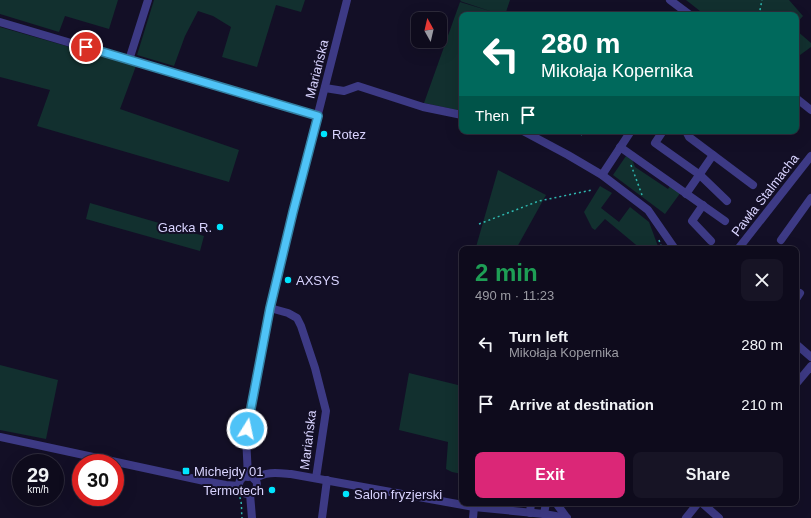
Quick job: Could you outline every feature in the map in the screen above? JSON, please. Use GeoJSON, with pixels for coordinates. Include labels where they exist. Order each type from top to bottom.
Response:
{"type":"FeatureCollection","features":[{"type":"Feature","properties":{"kind":"street"},"geometry":{"type":"LineString","coordinates":[[129,60],[148,0]]}},
{"type":"Feature","properties":{"kind":"street","name":"Mariańska"},"geometry":{"type":"LineString","coordinates":[[251,478],[246,436],[270,308],[347,0]]}},
{"type":"Feature","properties":{"kind":"street"},"geometry":{"type":"LineString","coordinates":[[672,1],[686,12]]}},
{"type":"Feature","properties":{"kind":"street"},"geometry":{"type":"LineString","coordinates":[[0,22],[318,116]]}},
{"type":"Feature","properties":{"kind":"street"},"geometry":{"type":"LineString","coordinates":[[325,88],[344,91],[358,86],[423,107],[459,114]]}},
{"type":"Feature","properties":{"kind":"street"},"geometry":{"type":"LineString","coordinates":[[799,100],[811,110]]}},
{"type":"Feature","properties":{"kind":"street"},"geometry":{"type":"LineString","coordinates":[[529,134],[602,175],[648,210],[673,246]]}},
{"type":"Feature","properties":{"kind":"street"},"geometry":{"type":"LineString","coordinates":[[602,175],[629,134]]}},
{"type":"Feature","properties":{"kind":"street"},"geometry":{"type":"LineString","coordinates":[[661,134],[654,143],[700,175],[727,201]]}},
{"type":"Feature","properties":{"kind":"street"},"geometry":{"type":"LineString","coordinates":[[688,134],[689,137],[754,185]]}},
{"type":"Feature","properties":{"kind":"street"},"geometry":{"type":"LineString","coordinates":[[620,147],[725,220]]}},
{"type":"Feature","properties":{"kind":"street"},"geometry":{"type":"LineString","coordinates":[[686,194],[713,155]]}},
{"type":"Feature","properties":{"kind":"street","name":"Pawła Stalmacha"},"geometry":{"type":"LineString","coordinates":[[740,246],[811,156]]}},
{"type":"Feature","properties":{"kind":"street"},"geometry":{"type":"LineString","coordinates":[[781,240],[811,198]]}},
{"type":"Feature","properties":{"kind":"street"},"geometry":{"type":"LineString","coordinates":[[703,205],[692,221],[711,242]]}},
{"type":"Feature","properties":{"kind":"street","name":"Mariańska"},"geometry":{"type":"LineString","coordinates":[[270,308],[288,313],[297,318],[315,368],[326,411],[316,478]]}},
{"type":"Feature","properties":{"kind":"street"},"geometry":{"type":"LineString","coordinates":[[799,347],[811,357]]}},
{"type":"Feature","properties":{"kind":"street"},"geometry":{"type":"LineString","coordinates":[[799,380],[811,366]]}},
{"type":"Feature","properties":{"kind":"street"},"geometry":{"type":"LineString","coordinates":[[0,438],[215,483],[237,488],[242,492],[250,494]]}},
{"type":"Feature","properties":{"kind":"street"},"geometry":{"type":"LineString","coordinates":[[237,488],[242,479],[269,473],[291,474],[459,504]]}},
{"type":"Feature","properties":{"kind":"street"},"geometry":{"type":"LineString","coordinates":[[250,494],[256,487],[256,483],[251,478]]}},
{"type":"Feature","properties":{"kind":"street"},"geometry":{"type":"LineString","coordinates":[[322,518],[327,480]]}},
{"type":"Feature","properties":{"kind":"street"},"geometry":{"type":"LineString","coordinates":[[250,494],[252,518]]}},
{"type":"Feature","properties":{"kind":"street"},"geometry":{"type":"LineString","coordinates":[[469,506],[567,518]]}},
{"type":"Feature","properties":{"kind":"street"},"geometry":{"type":"LineString","coordinates":[[530,513],[531,506]]}},
{"type":"Feature","properties":{"kind":"street"},"geometry":{"type":"LineString","coordinates":[[544,514],[545,506]]}},
{"type":"Feature","properties":{"kind":"street"},"geometry":{"type":"LineString","coordinates":[[558,506],[567,518]]}},
{"type":"Feature","properties":{"kind":"street"},"geometry":{"type":"LineString","coordinates":[[686,518],[696,506]]}},
{"type":"Feature","properties":{"kind":"street"},"geometry":{"type":"LineString","coordinates":[[706,506],[720,518]]}},
{"type":"Feature","properties":{"kind":"street"},"geometry":{"type":"LineString","coordinates":[[473,518],[474,507]]}},
{"type":"Feature","properties":{"kind":"path"},"geometry":{"type":"LineString","coordinates":[[760,12],[762,0]]}},
{"type":"Feature","properties":{"kind":"path"},"geometry":{"type":"LineString","coordinates":[[479,224],[539,201],[592,190]]}},
{"type":"Feature","properties":{"kind":"path"},"geometry":{"type":"LineString","coordinates":[[237,488],[240,496],[242,518]]}},
{"type":"Feature","properties":{"kind":"green space"},"geometry":{"type":"Polygon","coordinates":[[[0,0],[118,0],[109,29],[65,16],[59,32],[0,14],[0,0]]]}},
{"type":"Feature","properties":{"kind":"green space"},"geometry":{"type":"Polygon","coordinates":[[[154,0],[305,0],[301,12],[276,5],[257,67],[222,57],[231,27],[213,16],[198,11],[185,36],[174,66],[137,55],[154,0]]]}},
{"type":"Feature","properties":{"kind":"green space"},"geometry":{"type":"Polygon","coordinates":[[[510,0],[506,12],[493,12],[460,1],[510,0]]]}},
{"type":"Feature","properties":{"kind":"green space"},"geometry":{"type":"Polygon","coordinates":[[[686,0],[789,0],[803,16],[799,21],[799,12],[701,12],[686,0]]]}},
{"type":"Feature","properties":{"kind":"green space"},"geometry":{"type":"Polygon","coordinates":[[[460,2],[493,12],[459,12],[459,110],[424,103],[444,48],[447,48],[447,38],[460,2]]]}},
{"type":"Feature","properties":{"kind":"green space"},"geometry":{"type":"Polygon","coordinates":[[[0,27],[136,66],[120,109],[239,150],[229,182],[37,126],[50,90],[0,77],[0,27]]]}},
{"type":"Feature","properties":{"kind":"green space"},"geometry":{"type":"Polygon","coordinates":[[[799,33],[811,43],[811,47],[799,56],[799,33]]]}},
{"type":"Feature","properties":{"kind":"green space"},"geometry":{"type":"Polygon","coordinates":[[[626,156],[632,159],[635,167],[668,189],[671,185],[681,192],[665,214],[613,175],[626,156]]]}},
{"type":"Feature","properties":{"kind":"green space"},"geometry":{"type":"Polygon","coordinates":[[[498,170],[546,195],[518,246],[476,246],[498,170]]]}},
{"type":"Feature","properties":{"kind":"green space"},"geometry":{"type":"Polygon","coordinates":[[[600,186],[612,193],[601,208],[619,222],[630,207],[649,222],[658,246],[637,246],[605,219],[595,230],[592,228],[584,212],[600,186]]]}},
{"type":"Feature","properties":{"kind":"green space"},"geometry":{"type":"Polygon","coordinates":[[[90,203],[204,236],[200,251],[86,219],[90,203]]]}},
{"type":"Feature","properties":{"kind":"green space"},"geometry":{"type":"Polygon","coordinates":[[[0,365],[58,380],[46,439],[0,430],[0,365]]]}},
{"type":"Feature","properties":{"kind":"green space"},"geometry":{"type":"Polygon","coordinates":[[[409,373],[459,385],[459,473],[446,469],[448,442],[399,430],[409,373]]]}},
{"type":"Feature","properties":{"kind":"place","name":"Rotez"},"geometry":{"type":"Point","coordinates":[324,134]}},
{"type":"Feature","properties":{"kind":"place","name":"Gacka R."},"geometry":{"type":"Point","coordinates":[220,227]}},
{"type":"Feature","properties":{"kind":"place","name":"AXSYS"},"geometry":{"type":"Point","coordinates":[288,280]}},
{"type":"Feature","properties":{"kind":"place","name":"Michejdy 01"},"geometry":{"type":"Point","coordinates":[186,471]}},
{"type":"Feature","properties":{"kind":"place","name":"Termotech"},"geometry":{"type":"Point","coordinates":[272,490]}},
{"type":"Feature","properties":{"kind":"place","name":"Salon fryzjerski"},"geometry":{"type":"Point","coordinates":[346,494]}},
{"type":"Feature","properties":{"kind":"route"},"geometry":{"type":"LineString","coordinates":[[86,47],[318,116],[298,191],[270,308],[247,429]]}}]}
